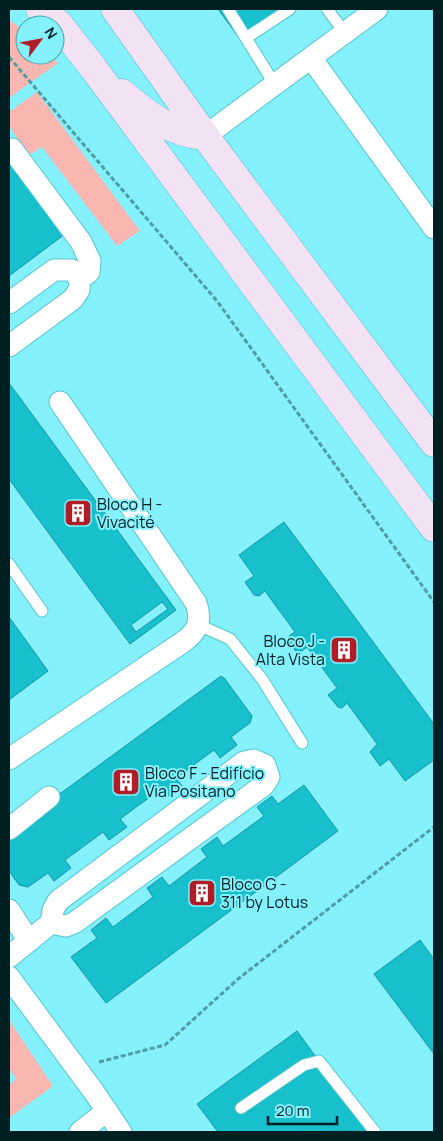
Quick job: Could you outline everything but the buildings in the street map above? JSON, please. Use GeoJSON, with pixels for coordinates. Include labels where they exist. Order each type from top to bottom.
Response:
{"type":"FeatureCollection","features":[{"type":"Feature","properties":{"kind":"street"},"geometry":{"type":"LineString","coordinates":[[40,9],[58,23],[94,70],[434,528]]}},
{"type":"Feature","properties":{"kind":"street"},"geometry":{"type":"LineString","coordinates":[[115,9],[205,136],[434,443]]}},
{"type":"Feature","properties":{"kind":"street"},"geometry":{"type":"LineString","coordinates":[[94,70],[133,103],[173,130],[188,135],[205,136],[377,9]]}},
{"type":"Feature","properties":{"kind":"street"},"geometry":{"type":"LineString","coordinates":[[311,58],[434,228]]}},
{"type":"Feature","properties":{"kind":"street"},"geometry":{"type":"LineString","coordinates":[[12,149],[81,242],[90,261],[90,266],[89,272],[80,279]]}},
{"type":"Feature","properties":{"kind":"street"},"geometry":{"type":"LineString","coordinates":[[9,303],[54,270],[72,270],[80,279],[79,290],[73,299],[9,346]]}},
{"type":"Feature","properties":{"kind":"street"},"geometry":{"type":"LineString","coordinates":[[9,759],[193,635],[200,615],[196,604],[60,402]]}},
{"type":"Feature","properties":{"kind":"street"},"geometry":{"type":"LineString","coordinates":[[9,957],[51,923],[53,910],[58,901],[244,762],[254,760],[265,765],[269,777],[264,785],[74,923],[66,926],[51,923]]}},
{"type":"Feature","properties":{"kind":"street"},"geometry":{"type":"LineString","coordinates":[[9,829],[49,797]]}},
{"type":"Feature","properties":{"kind":"street"},"geometry":{"type":"LineString","coordinates":[[9,910],[29,941]]}},
{"type":"Feature","properties":{"kind":"street"},"geometry":{"type":"LineString","coordinates":[[9,978],[122,1132]]}},
{"type":"Feature","properties":{"kind":"street"},"geometry":{"type":"LineString","coordinates":[[80,1132],[107,1112]]}},
{"type":"Feature","properties":{"kind":"lane"},"geometry":{"type":"LineString","coordinates":[[228,9],[274,85]]}},
{"type":"Feature","properties":{"kind":"lane"},"geometry":{"type":"LineString","coordinates":[[246,38],[290,9]]}},
{"type":"Feature","properties":{"kind":"lane"},"geometry":{"type":"LineString","coordinates":[[327,9],[345,33]]}},
{"type":"Feature","properties":{"kind":"lane"},"geometry":{"type":"LineString","coordinates":[[9,564],[42,611]]}},
{"type":"Feature","properties":{"kind":"lane"},"geometry":{"type":"LineString","coordinates":[[198,625],[230,639],[262,679],[302,743]]}},
{"type":"Feature","properties":{"kind":"lane"},"geometry":{"type":"LineString","coordinates":[[241,1108],[304,1065],[319,1061],[375,1132]]}},
{"type":"Feature","properties":{"kind":"path"},"geometry":{"type":"LineString","coordinates":[[9,57],[217,301],[434,602]]}},
{"type":"Feature","properties":{"kind":"path"},"geometry":{"type":"LineString","coordinates":[[76,1067],[165,1045],[238,979],[434,827]]}},
{"type":"Feature","properties":{"kind":"shaded area"},"geometry":{"type":"Polygon","coordinates":[[[9,20],[15,24],[15,65],[55,65],[9,98],[9,20]]]}},
{"type":"Feature","properties":{"kind":"shaded area"},"geometry":{"type":"Polygon","coordinates":[[[37,92],[140,231],[117,246],[42,147],[29,155],[9,126],[9,112],[37,92]]]}},
{"type":"Feature","properties":{"kind":"shaded area"},"geometry":{"type":"Polygon","coordinates":[[[9,1020],[53,1086],[9,1118],[9,1085],[16,1079],[9,1069],[9,1020]]]}},
{"type":"Feature","properties":{"kind":"place","name":"Bloco H - Vivacité"},"geometry":{"type":"Point","coordinates":[78,513]}},
{"type":"Feature","properties":{"kind":"place","name":"Bloco J - Alta Vista"},"geometry":{"type":"Point","coordinates":[344,650]}},
{"type":"Feature","properties":{"kind":"place","name":"Bloco F - Edifício Via Positano"},"geometry":{"type":"Point","coordinates":[126,782]}},
{"type":"Feature","properties":{"kind":"place","name":"Bloco G - 311 by Lotus"},"geometry":{"type":"Point","coordinates":[202,893]}}]}
